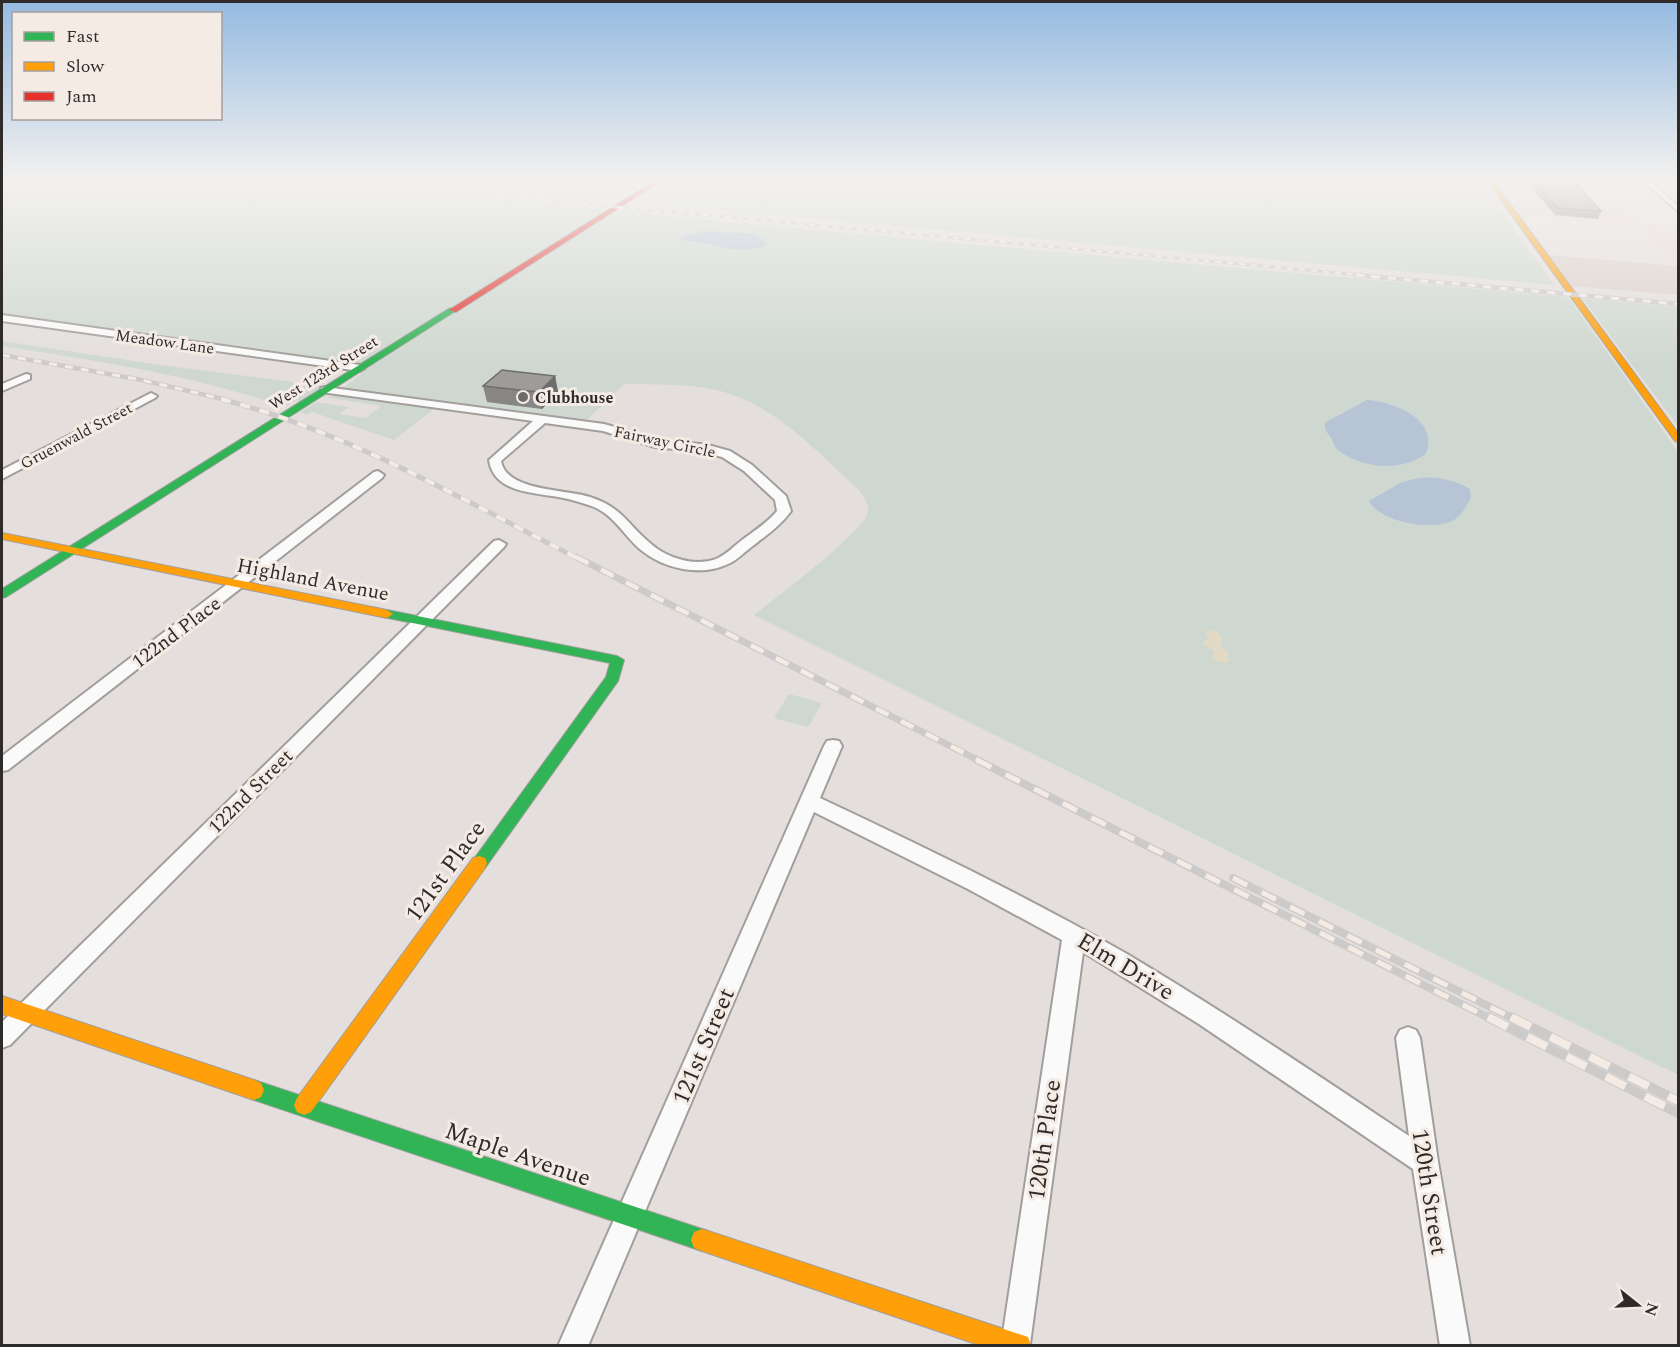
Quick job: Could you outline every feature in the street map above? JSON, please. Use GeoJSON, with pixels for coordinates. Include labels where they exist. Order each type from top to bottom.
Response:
{"type":"FeatureCollection","features":[{"type":"Feature","properties":{"kind":"street","name":"West 123rd Street"},"geometry":{"type":"LineString","coordinates":[[2,594],[563,241]]}},
{"type":"Feature","properties":{"kind":"street"},"geometry":{"type":"LineString","coordinates":[[1534,241],[1678,439]]}},
{"type":"Feature","properties":{"kind":"street","name":"Meadow Lane"},"geometry":{"type":"LineString","coordinates":[[2,318],[357,370]]}},
{"type":"Feature","properties":{"kind":"street"},"geometry":{"type":"LineString","coordinates":[[2,388],[26,377]]}},
{"type":"Feature","properties":{"kind":"street","name":"Fairway Circle"},"geometry":{"type":"LineString","coordinates":[[325,390],[542,419],[604,428],[655,443],[704,448],[726,454],[747,468],[781,499],[784,511],[776,522],[721,562],[697,566],[659,557],[645,546],[621,518],[600,504],[572,495],[519,486],[498,476],[494,468],[495,460],[542,419]]}},
{"type":"Feature","properties":{"kind":"street","name":"Gruenwald Street"},"geometry":{"type":"LineString","coordinates":[[2,475],[151,396]]}},
{"type":"Feature","properties":{"kind":"street","name":"122nd Place"},"geometry":{"type":"LineString","coordinates":[[2,765],[378,475]]}},
{"type":"Feature","properties":{"kind":"street","name":"Highland Avenue"},"geometry":{"type":"LineString","coordinates":[[2,536],[617,660]]}},
{"type":"Feature","properties":{"kind":"street","name":"122nd Street"},"geometry":{"type":"LineString","coordinates":[[2,1037],[499,544]]}},
{"type":"Feature","properties":{"kind":"street","name":"121st Place"},"geometry":{"type":"LineString","coordinates":[[304,1105],[613,678],[617,660]]}},
{"type":"Feature","properties":{"kind":"street","name":"121st Street"},"geometry":{"type":"LineString","coordinates":[[573,1346],[833,746]]}},
{"type":"Feature","properties":{"kind":"street","name":"Elm Drive"},"geometry":{"type":"LineString","coordinates":[[809,801],[923,856],[1074,935],[1199,1010],[1425,1162]]}},
{"type":"Feature","properties":{"kind":"street","name":"120th Place"},"geometry":{"type":"LineString","coordinates":[[1017,1345],[1074,935]]}},
{"type":"Feature","properties":{"kind":"street","name":"Maple Avenue"},"geometry":{"type":"LineString","coordinates":[[2,1005],[1017,1345]]}},
{"type":"Feature","properties":{"kind":"street","name":"120th Street"},"geometry":{"type":"LineString","coordinates":[[1408,1038],[1425,1162],[1455,1346]]}},
{"type":"Feature","properties":{"kind":"shaded area"},"geometry":{"type":"Polygon","coordinates":[[[2,241],[939,241],[1568,297],[1678,452],[1678,1075],[754,615],[853,533],[864,520],[868,508],[859,490],[811,445],[776,417],[737,396],[694,386],[624,384],[587,420],[443,402],[394,440],[312,412],[307,415],[300,412],[317,402],[349,407],[339,414],[366,418],[381,406],[324,397],[338,396],[393,403],[401,397],[343,388],[371,366],[2,315],[2,241]]]}},
{"type":"Feature","properties":{"kind":"shaded area"},"geometry":{"type":"Polygon","coordinates":[[[1060,241],[1522,241],[1554,285],[1060,241]]]}},
{"type":"Feature","properties":{"kind":"shaded area"},"geometry":{"type":"Polygon","coordinates":[[[1654,241],[1678,241],[1678,265],[1654,241]]]}},
{"type":"Feature","properties":{"kind":"shaded area"},"geometry":{"type":"Polygon","coordinates":[[[1549,255],[1678,266],[1678,295],[1573,286],[1549,255]]]}},
{"type":"Feature","properties":{"kind":"shaded area"},"geometry":{"type":"Polygon","coordinates":[[[1582,298],[1678,307],[1678,426],[1582,298]]]}},
{"type":"Feature","properties":{"kind":"shaded area"},"geometry":{"type":"Polygon","coordinates":[[[2,341],[153,364],[324,386],[299,402],[296,400],[285,407],[180,378],[109,363],[2,346],[2,341]]]}},
{"type":"Feature","properties":{"kind":"shaded area"},"geometry":{"type":"Polygon","coordinates":[[[789,694],[822,703],[808,727],[774,718],[789,694]]]}},
{"type":"Feature","properties":{"kind":"sand"},"geometry":{"type":"Polygon","coordinates":[[[1211,630],[1220,634],[1223,643],[1220,647],[1228,652],[1229,662],[1222,663],[1216,660],[1212,657],[1215,652],[1202,643],[1209,638],[1205,632],[1211,630]]]}},
{"type":"Feature","properties":{"kind":"water"},"geometry":{"type":"Polygon","coordinates":[[[693,241],[763,241],[768,245],[747,250],[693,241]]]}},
{"type":"Feature","properties":{"kind":"water"},"geometry":{"type":"Polygon","coordinates":[[[1367,400],[1400,408],[1420,422],[1429,442],[1426,454],[1405,464],[1382,466],[1359,461],[1337,449],[1326,430],[1326,422],[1367,400]]]}},
{"type":"Feature","properties":{"kind":"water"},"geometry":{"type":"Polygon","coordinates":[[[1419,478],[1439,478],[1458,483],[1470,489],[1471,498],[1457,518],[1436,525],[1397,520],[1375,509],[1369,501],[1402,482],[1419,478]]]}},
{"type":"Feature","properties":{"kind":"building"},"geometry":{"type":"Polygon","coordinates":[[[502,370],[555,376],[539,392],[483,386],[502,370]]]}},
{"type":"Feature","properties":{"kind":"railway"},"geometry":{"type":"LineString","coordinates":[[987,241],[1372,276]]}},
{"type":"Feature","properties":{"kind":"railway"},"geometry":{"type":"LineString","coordinates":[[1356,275],[1678,304]]}},
{"type":"Feature","properties":{"kind":"railway"},"geometry":{"type":"LineString","coordinates":[[2,355],[137,379],[227,400]]}},
{"type":"Feature","properties":{"kind":"railway"},"geometry":{"type":"LineString","coordinates":[[221,399],[314,430],[404,469],[579,559]]}},
{"type":"Feature","properties":{"kind":"railway"},"geometry":{"type":"LineString","coordinates":[[576,557],[980,761]]}},
{"type":"Feature","properties":{"kind":"railway"},"geometry":{"type":"LineString","coordinates":[[977,760],[1491,1019]]}},
{"type":"Feature","properties":{"kind":"railway"},"geometry":{"type":"LineString","coordinates":[[1233,878],[1514,1019]]}},
{"type":"Feature","properties":{"kind":"railway"},"geometry":{"type":"LineString","coordinates":[[1488,1017],[1678,1113]]}},
{"type":"Feature","properties":{"kind":"railway"},"geometry":{"type":"LineString","coordinates":[[1511,1017],[1678,1101]]}},
{"type":"Feature","properties":{"kind":"traffic: fast"},"geometry":{"type":"LineString","coordinates":[[2,594],[453,310]]}},
{"type":"Feature","properties":{"kind":"traffic: fast"},"geometry":{"type":"LineString","coordinates":[[387,614],[617,660],[613,678],[479,863]]}},
{"type":"Feature","properties":{"kind":"traffic: fast"},"geometry":{"type":"LineString","coordinates":[[254,1090],[702,1240]]}},
{"type":"Feature","properties":{"kind":"traffic: slow"},"geometry":{"type":"LineString","coordinates":[[1534,241],[1678,439]]}},
{"type":"Feature","properties":{"kind":"traffic: slow"},"geometry":{"type":"LineString","coordinates":[[2,536],[387,614]]}},
{"type":"Feature","properties":{"kind":"traffic: slow"},"geometry":{"type":"LineString","coordinates":[[304,1105],[479,863]]}},
{"type":"Feature","properties":{"kind":"traffic: slow"},"geometry":{"type":"LineString","coordinates":[[2,1005],[254,1090]]}},
{"type":"Feature","properties":{"kind":"traffic: slow"},"geometry":{"type":"LineString","coordinates":[[702,1240],[1019,1346]]}},
{"type":"Feature","properties":{"kind":"traffic: jam"},"geometry":{"type":"LineString","coordinates":[[453,310],[563,241]]}},
{"type":"Feature","properties":{"kind":"place","name":"Clubhouse"},"geometry":{"type":"Point","coordinates":[523,397]}}]}
